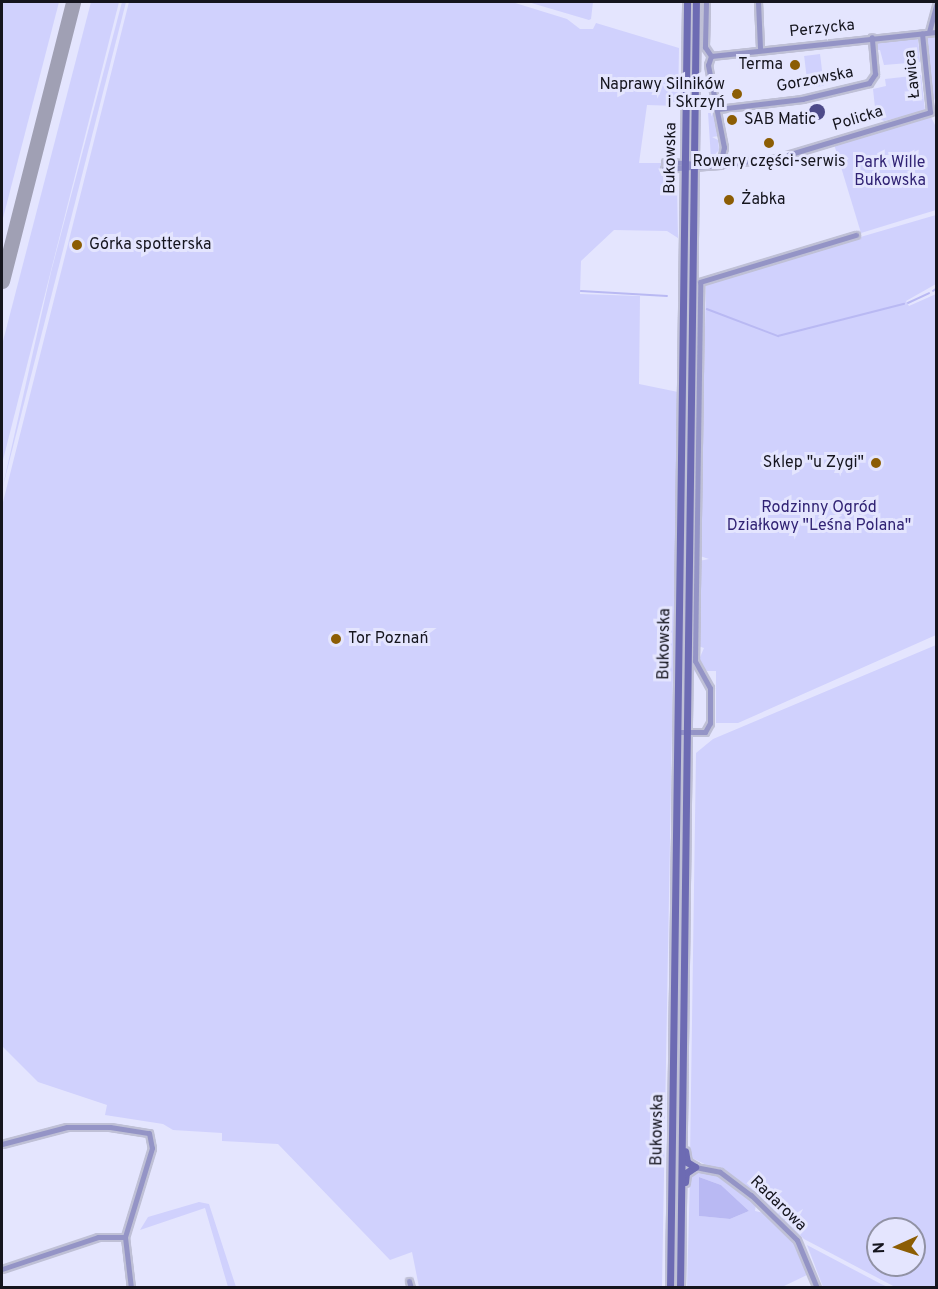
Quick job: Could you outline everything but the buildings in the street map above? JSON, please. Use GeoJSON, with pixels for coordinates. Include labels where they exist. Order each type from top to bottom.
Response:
{"type":"FeatureCollection","features":[{"type":"Feature","properties":{"kind":"main road","name":"Bukowska"},"geometry":{"type":"LineString","coordinates":[[670,1287],[687,2]]}},
{"type":"Feature","properties":{"kind":"main road","name":"Bukowska"},"geometry":{"type":"LineString","coordinates":[[680,1287],[696,2]]}},
{"type":"Feature","properties":{"kind":"main road"},"geometry":{"type":"LineString","coordinates":[[681,1232],[686,1175],[695,1167],[685,1159],[683,1055]]}},
{"type":"Feature","properties":{"kind":"main road"},"geometry":{"type":"LineString","coordinates":[[672,1140],[682,1140]]}},
{"type":"Feature","properties":{"kind":"street"},"geometry":{"type":"LineString","coordinates":[[706,2],[706,51],[711,56],[708,65],[718,109],[722,165]]}},
{"type":"Feature","properties":{"kind":"street"},"geometry":{"type":"LineString","coordinates":[[758,2],[760,48]]}},
{"type":"Feature","properties":{"kind":"street","name":"Ławica"},"geometry":{"type":"LineString","coordinates":[[930,112],[925,33],[936,4]]}},
{"type":"Feature","properties":{"kind":"street","name":"Perzycka"},"geometry":{"type":"LineString","coordinates":[[711,56],[760,48],[936,32]]}},
{"type":"Feature","properties":{"kind":"street","name":"Gorzowska"},"geometry":{"type":"LineString","coordinates":[[718,109],[799,100],[869,82],[875,74],[872,38]]}},
{"type":"Feature","properties":{"kind":"street","name":"Policka"},"geometry":{"type":"LineString","coordinates":[[684,166],[722,165],[777,158],[930,112]]}},
{"type":"Feature","properties":{"kind":"street"},"geometry":{"type":"LineString","coordinates":[[665,162],[684,166]]}},
{"type":"Feature","properties":{"kind":"street"},"geometry":{"type":"LineString","coordinates":[[664,169],[684,166]]}},
{"type":"Feature","properties":{"kind":"street"},"geometry":{"type":"LineString","coordinates":[[677,732],[707,731],[710,723],[710,688],[695,661],[700,282],[856,235]]}},
{"type":"Feature","properties":{"kind":"street"},"geometry":{"type":"LineString","coordinates":[[2,1144],[67,1127],[149,1133],[152,1148],[125,1237],[130,1287]]}},
{"type":"Feature","properties":{"kind":"street","name":"Radarowa"},"geometry":{"type":"LineString","coordinates":[[695,1167],[720,1173],[751,1195],[796,1240],[817,1287]]}},
{"type":"Feature","properties":{"kind":"street"},"geometry":{"type":"LineString","coordinates":[[2,1269],[99,1237],[125,1237]]}},
{"type":"Feature","properties":{"kind":"street"},"geometry":{"type":"LineString","coordinates":[[410,1281],[411,1287]]}},
{"type":"Feature","properties":{"kind":"green space"},"geometry":{"type":"Polygon","coordinates":[[[2,2],[59,2],[2,222],[2,2]]]}},
{"type":"Feature","properties":{"kind":"green space"},"geometry":{"type":"Polygon","coordinates":[[[91,2],[119,2],[2,464],[2,345],[91,2]]]}},
{"type":"Feature","properties":{"kind":"green space"},"geometry":{"type":"Polygon","coordinates":[[[122,2],[126,2],[2,490],[51,272],[122,2]]]}},
{"type":"Feature","properties":{"kind":"green space","name":"Tor Poznań"},"geometry":{"type":"Polygon","coordinates":[[[129,2],[512,2],[567,19],[580,29],[593,29],[596,23],[679,48],[678,106],[647,105],[639,163],[661,163],[665,158],[664,173],[677,186],[678,238],[667,231],[614,230],[581,261],[580,294],[640,296],[639,384],[678,392],[662,1287],[419,1287],[412,1252],[390,1260],[278,1144],[222,1141],[222,1133],[173,1130],[163,1124],[105,1115],[107,1105],[38,1082],[2,1046],[2,506],[129,2]]]}},
{"type":"Feature","properties":{"kind":"green space"},"geometry":{"type":"Polygon","coordinates":[[[528,2],[593,2],[591,19],[589,20],[528,2]]]}},
{"type":"Feature","properties":{"kind":"green space"},"geometry":{"type":"Polygon","coordinates":[[[936,36],[936,104],[930,86],[925,37],[936,36]]]}},
{"type":"Feature","properties":{"kind":"green space"},"geometry":{"type":"Polygon","coordinates":[[[918,38],[920,62],[884,65],[880,50],[876,50],[876,44],[883,41],[918,38]]]}},
{"type":"Feature","properties":{"kind":"green space"},"geometry":{"type":"Polygon","coordinates":[[[820,54],[824,86],[808,88],[804,56],[820,54]]]}},
{"type":"Feature","properties":{"kind":"green space"},"geometry":{"type":"Polygon","coordinates":[[[921,75],[925,111],[884,121],[876,117],[873,89],[886,86],[885,79],[921,75]]]}},
{"type":"Feature","properties":{"kind":"green space"},"geometry":{"type":"Polygon","coordinates":[[[707,97],[712,98],[719,136],[712,137],[718,140],[719,150],[711,159],[707,97]]]}},
{"type":"Feature","properties":{"kind":"green space","name":"Park Wille Bukowska"},"geometry":{"type":"Polygon","coordinates":[[[923,115],[931,117],[935,125],[936,210],[861,233],[834,144],[923,115]]]}},
{"type":"Feature","properties":{"kind":"green space","name":"Rodzinny Ogród Działkowy \"Leśna Polana\""},"geometry":{"type":"Polygon","coordinates":[[[936,215],[936,284],[906,301],[909,306],[936,294],[936,635],[738,723],[716,723],[716,671],[707,671],[698,662],[704,648],[698,646],[699,561],[709,559],[700,556],[706,282],[936,215]]]}},
{"type":"Feature","properties":{"kind":"green space"},"geometry":{"type":"Polygon","coordinates":[[[698,244],[695,669],[693,679],[691,667],[698,244]]]}},
{"type":"Feature","properties":{"kind":"green space"},"geometry":{"type":"Polygon","coordinates":[[[687,398],[682,657],[682,643],[687,398]]]}},
{"type":"Feature","properties":{"kind":"green space"},"geometry":{"type":"Polygon","coordinates":[[[936,645],[936,1287],[895,1287],[876,1277],[926,1277],[926,1217],[866,1217],[866,1272],[804,1239],[743,1183],[690,1157],[696,753],[713,739],[936,645]]]}},
{"type":"Feature","properties":{"kind":"green space"},"geometry":{"type":"Polygon","coordinates":[[[680,750],[683,750],[677,1129],[676,1128],[680,750]]]}},
{"type":"Feature","properties":{"kind":"green space"},"geometry":{"type":"Polygon","coordinates":[[[690,751],[692,753],[688,1071],[686,1039],[690,751]]]}},
{"type":"Feature","properties":{"kind":"green space"},"geometry":{"type":"Polygon","coordinates":[[[675,1153],[677,1287],[674,1288],[675,1153]]]}},
{"type":"Feature","properties":{"kind":"green space"},"geometry":{"type":"Polygon","coordinates":[[[696,1170],[728,1180],[748,1196],[756,1204],[755,1211],[764,1213],[793,1242],[809,1274],[782,1287],[687,1288],[690,1177],[696,1170]],[[699,1177],[699,1216],[730,1219],[749,1211],[721,1185],[699,1177]]]}},
{"type":"Feature","properties":{"kind":"green space"},"geometry":{"type":"Polygon","coordinates":[[[199,1202],[209,1204],[236,1287],[228,1287],[205,1208],[140,1230],[148,1217],[199,1202]]]}},
{"type":"Feature","properties":{"kind":"green space"},"geometry":{"type":"Polygon","coordinates":[[[807,1245],[888,1287],[823,1287],[807,1245]]]}},
{"type":"Feature","properties":{"kind":"shaded area"},"geometry":{"type":"Polygon","coordinates":[[[699,1177],[721,1185],[749,1211],[730,1219],[699,1216],[699,1177]]]}},
{"type":"Feature","properties":{"kind":"waterway"},"geometry":{"type":"LineString","coordinates":[[581,291],[667,296]]}},
{"type":"Feature","properties":{"kind":"waterway"},"geometry":{"type":"LineString","coordinates":[[908,303],[929,293]]}},
{"type":"Feature","properties":{"kind":"waterway"},"geometry":{"type":"LineString","coordinates":[[707,309],[778,336],[904,304]]}},
{"type":"Feature","properties":{"kind":"taxiway"},"geometry":{"type":"LineString","coordinates":[[2,281],[73,2]]}},
{"type":"Feature","properties":{"kind":"place","name":"Terma"},"geometry":{"type":"Point","coordinates":[795,65]}},
{"type":"Feature","properties":{"kind":"place","name":"Naprawy Silników i Skrzyń"},"geometry":{"type":"Point","coordinates":[737,94]}},
{"type":"Feature","properties":{"kind":"place","name":"SAB Matic"},"geometry":{"type":"Point","coordinates":[732,120]}},
{"type":"Feature","properties":{"kind":"place","name":"Rowery części-serwis"},"geometry":{"type":"Point","coordinates":[769,143]}},
{"type":"Feature","properties":{"kind":"place","name":"Żabka"},"geometry":{"type":"Point","coordinates":[729,200]}},
{"type":"Feature","properties":{"kind":"place","name":"Górka spotterska"},"geometry":{"type":"Point","coordinates":[77,245]}},
{"type":"Feature","properties":{"kind":"place","name":"Sklep \"u Zygi\""},"geometry":{"type":"Point","coordinates":[876,463]}},
{"type":"Feature","properties":{"kind":"place","name":"Tor Poznań"},"geometry":{"type":"Point","coordinates":[336,639]}}]}
